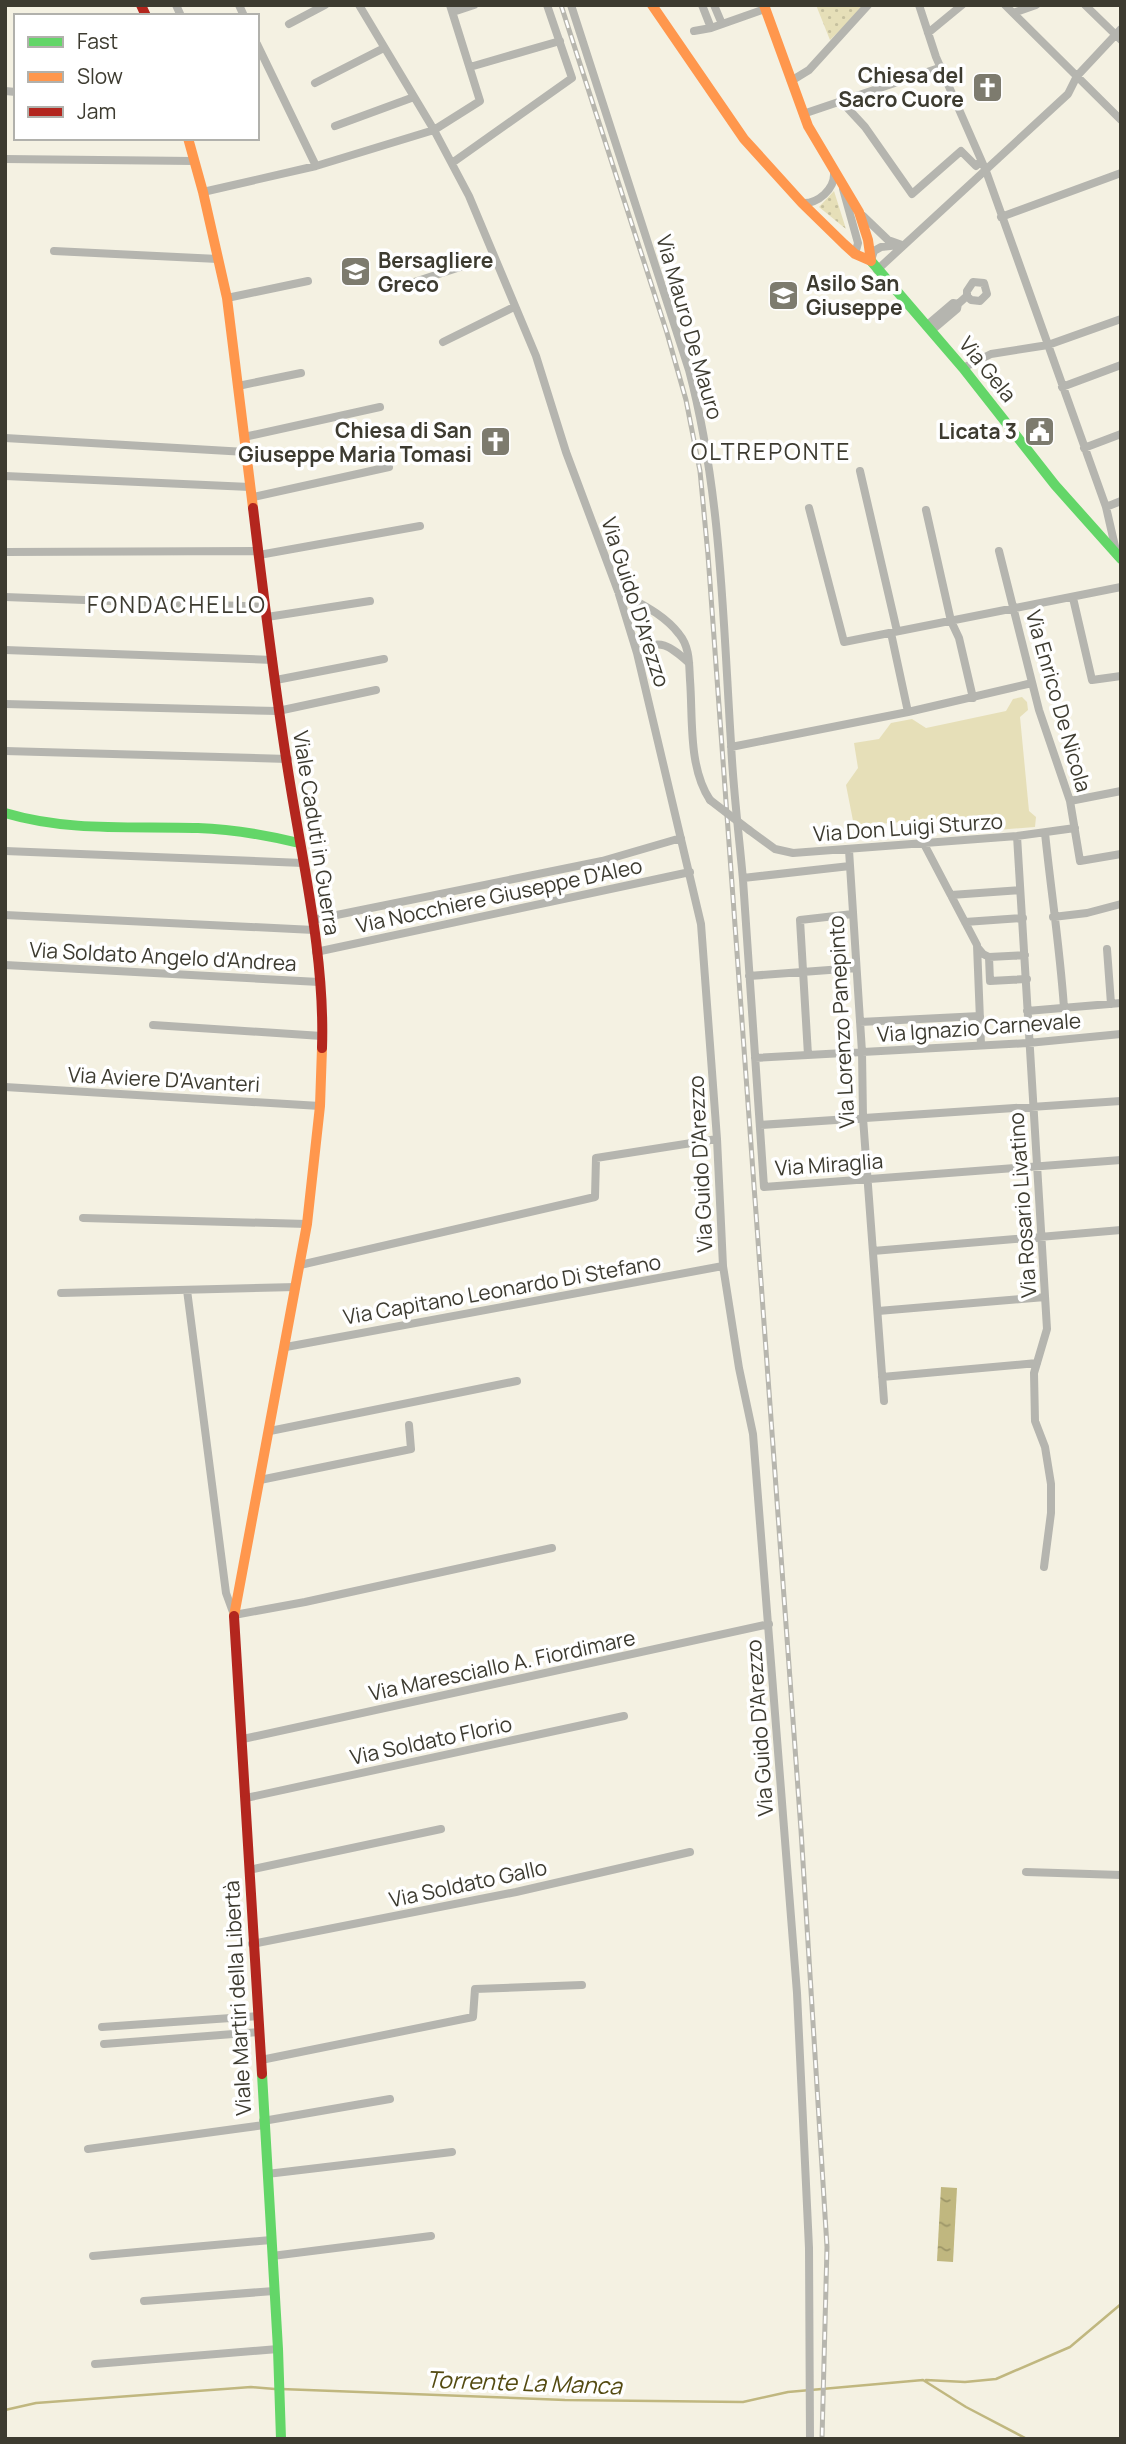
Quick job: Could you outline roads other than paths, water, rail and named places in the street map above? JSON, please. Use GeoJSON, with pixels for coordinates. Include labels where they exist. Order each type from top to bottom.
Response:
{"type":"FeatureCollection","features":[{"type":"Feature","properties":{"kind":"street"},"geometry":{"type":"LineString","coordinates":[[289,24],[325,5]]}},
{"type":"Feature","properties":{"kind":"street","name":"Via Guido D'Arezzo"},"geometry":{"type":"LineString","coordinates":[[359,5],[434,130],[469,196],[536,356],[566,452],[618,591],[637,653],[701,924],[717,1139],[723,1266],[739,1368],[753,1434],[797,1993],[809,2248],[810,2439]]}},
{"type":"Feature","properties":{"kind":"street"},"geometry":{"type":"LineString","coordinates":[[203,192],[316,166],[434,130],[480,101],[452,9],[474,5]]}},
{"type":"Feature","properties":{"kind":"street"},"geometry":{"type":"LineString","coordinates":[[452,163],[572,78],[547,5]]}},
{"type":"Feature","properties":{"kind":"street","name":"Via Mauro De Mauro"},"geometry":{"type":"LineString","coordinates":[[571,5],[700,411],[720,566],[731,747],[743,878]]}},
{"type":"Feature","properties":{"kind":"street"},"geometry":{"type":"LineString","coordinates":[[652,5],[744,139],[802,203],[855,254],[874,265]]}},
{"type":"Feature","properties":{"kind":"street"},"geometry":{"type":"LineString","coordinates":[[702,5],[711,28]]}},
{"type":"Feature","properties":{"kind":"street"},"geometry":{"type":"LineString","coordinates":[[714,5],[722,24]]}},
{"type":"Feature","properties":{"kind":"street"},"geometry":{"type":"LineString","coordinates":[[791,81],[809,70],[868,5]]}},
{"type":"Feature","properties":{"kind":"street"},"geometry":{"type":"LineString","coordinates":[[919,5],[928,33],[986,171],[1105,507],[1119,557]]}},
{"type":"Feature","properties":{"kind":"street"},"geometry":{"type":"LineString","coordinates":[[928,33],[962,5]]}},
{"type":"Feature","properties":{"kind":"street"},"geometry":{"type":"LineString","coordinates":[[1005,5],[1119,116]]}},
{"type":"Feature","properties":{"kind":"street"},"geometry":{"type":"LineString","coordinates":[[1013,13],[1036,5]]}},
{"type":"Feature","properties":{"kind":"street"},"geometry":{"type":"LineString","coordinates":[[874,265],[902,245],[986,171],[1068,94],[1077,76],[1119,34],[1085,5]]}},
{"type":"Feature","properties":{"kind":"street"},"geometry":{"type":"LineString","coordinates":[[694,31],[711,28],[764,7],[803,114],[834,173],[859,212],[872,226],[888,240],[902,245]]}},
{"type":"Feature","properties":{"kind":"street"},"geometry":{"type":"LineString","coordinates":[[470,67],[560,41]]}},
{"type":"Feature","properties":{"kind":"street"},"geometry":{"type":"LineString","coordinates":[[259,48],[316,166]]}},
{"type":"Feature","properties":{"kind":"street"},"geometry":{"type":"LineString","coordinates":[[315,83],[384,48]]}},
{"type":"Feature","properties":{"kind":"street"},"geometry":{"type":"LineString","coordinates":[[803,114],[942,67]]}},
{"type":"Feature","properties":{"kind":"street"},"geometry":{"type":"LineString","coordinates":[[335,125],[414,97]]}},
{"type":"Feature","properties":{"kind":"street"},"geometry":{"type":"LineString","coordinates":[[841,101],[865,127],[912,194],[961,151],[976,166],[981,162]]}},
{"type":"Feature","properties":{"kind":"street","name":"Viale Caduti in Guerra"},"geometry":{"type":"LineString","coordinates":[[189,140],[227,298],[278,710],[313,925],[322,1036],[320,1105],[307,1224],[234,1615]]}},
{"type":"Feature","properties":{"kind":"street"},"geometry":{"type":"LineString","coordinates":[[5,159],[194,161]]}},
{"type":"Feature","properties":{"kind":"street"},"geometry":{"type":"LineString","coordinates":[[802,203],[815,202],[831,187],[835,180],[834,173]]}},
{"type":"Feature","properties":{"kind":"street"},"geometry":{"type":"LineString","coordinates":[[1001,217],[1121,173]]}},
{"type":"Feature","properties":{"kind":"street"},"geometry":{"type":"LineString","coordinates":[[842,186],[858,243],[855,254]]}},
{"type":"Feature","properties":{"kind":"street"},"geometry":{"type":"LineString","coordinates":[[859,212],[874,265]]}},
{"type":"Feature","properties":{"kind":"street"},"geometry":{"type":"LineString","coordinates":[[874,265],[874,251],[881,247],[902,245]]}},
{"type":"Feature","properties":{"kind":"street"},"geometry":{"type":"LineString","coordinates":[[54,251],[218,259]]}},
{"type":"Feature","properties":{"kind":"street"},"geometry":{"type":"LineString","coordinates":[[396,288],[494,256]]}},
{"type":"Feature","properties":{"kind":"street","name":"Via Gela"},"geometry":{"type":"LineString","coordinates":[[874,265],[963,368],[1055,485],[1119,557]]}},
{"type":"Feature","properties":{"kind":"street"},"geometry":{"type":"LineString","coordinates":[[227,298],[308,281]]}},
{"type":"Feature","properties":{"kind":"street"},"geometry":{"type":"LineString","coordinates":[[929,329],[967,296]]}},
{"type":"Feature","properties":{"kind":"street"},"geometry":{"type":"LineString","coordinates":[[443,342],[514,307]]}},
{"type":"Feature","properties":{"kind":"street"},"geometry":{"type":"LineString","coordinates":[[963,368],[991,354],[1048,345],[1121,319]]}},
{"type":"Feature","properties":{"kind":"street"},"geometry":{"type":"LineString","coordinates":[[1062,387],[1121,365]]}},
{"type":"Feature","properties":{"kind":"street"},"geometry":{"type":"LineString","coordinates":[[238,386],[301,373]]}},
{"type":"Feature","properties":{"kind":"street"},"geometry":{"type":"LineString","coordinates":[[244,437],[380,407]]}},
{"type":"Feature","properties":{"kind":"street"},"geometry":{"type":"LineString","coordinates":[[1084,448],[1121,434]]}},
{"type":"Feature","properties":{"kind":"street"},"geometry":{"type":"LineString","coordinates":[[5,439],[246,452]]}},
{"type":"Feature","properties":{"kind":"street"},"geometry":{"type":"LineString","coordinates":[[5,476],[251,492],[389,467]]}},
{"type":"Feature","properties":{"kind":"street"},"geometry":{"type":"LineString","coordinates":[[860,471],[908,712]]}},
{"type":"Feature","properties":{"kind":"street"},"geometry":{"type":"LineString","coordinates":[[1105,507],[1121,501]]}},
{"type":"Feature","properties":{"kind":"street"},"geometry":{"type":"LineString","coordinates":[[809,508],[844,642],[1121,587]]}},
{"type":"Feature","properties":{"kind":"street"},"geometry":{"type":"LineString","coordinates":[[926,510],[951,621],[959,638],[973,698]]}},
{"type":"Feature","properties":{"kind":"street"},"geometry":{"type":"LineString","coordinates":[[5,552],[258,553],[420,526]]}},
{"type":"Feature","properties":{"kind":"street","name":"Via Enrico De Nicola"},"geometry":{"type":"LineString","coordinates":[[999,551],[1031,683],[1070,801],[1080,862],[1121,854]]}},
{"type":"Feature","properties":{"kind":"street"},"geometry":{"type":"LineString","coordinates":[[618,591],[671,625],[685,642],[689,663]]}},
{"type":"Feature","properties":{"kind":"street"},"geometry":{"type":"LineString","coordinates":[[5,597],[266,612],[370,601]]}},
{"type":"Feature","properties":{"kind":"street"},"geometry":{"type":"LineString","coordinates":[[1073,598],[1092,680],[1121,676]]}},
{"type":"Feature","properties":{"kind":"street"},"geometry":{"type":"LineString","coordinates":[[637,653],[653,644],[659,644],[673,649],[689,663]]}},
{"type":"Feature","properties":{"kind":"street"},"geometry":{"type":"LineString","coordinates":[[5,650],[273,660]]}},
{"type":"Feature","properties":{"kind":"street"},"geometry":{"type":"LineString","coordinates":[[276,680],[384,659]]}},
{"type":"Feature","properties":{"kind":"street","name":"Via Don Luigi Sturzo"},"geometry":{"type":"LineString","coordinates":[[689,663],[695,762],[702,787],[710,800],[775,849],[793,853],[849,850],[1017,836],[1075,828]]}},
{"type":"Feature","properties":{"kind":"street"},"geometry":{"type":"LineString","coordinates":[[731,747],[908,712],[1031,683]]}},
{"type":"Feature","properties":{"kind":"street"},"geometry":{"type":"LineString","coordinates":[[5,704],[278,710],[376,690]]}},
{"type":"Feature","properties":{"kind":"street"},"geometry":{"type":"LineString","coordinates":[[5,751],[288,759]]}},
{"type":"Feature","properties":{"kind":"street"},"geometry":{"type":"LineString","coordinates":[[1070,801],[1121,791]]}},
{"type":"Feature","properties":{"kind":"street"},"geometry":{"type":"LineString","coordinates":[[5,813],[44,824],[197,828],[258,833],[299,843]]}},
{"type":"Feature","properties":{"kind":"street"},"geometry":{"type":"LineString","coordinates":[[1045,833],[1053,917],[1060,949],[1064,1008]]}},
{"type":"Feature","properties":{"kind":"street","name":"Via Rosario Livatino"},"geometry":{"type":"LineString","coordinates":[[1017,836],[1047,1329],[1034,1373],[1035,1421],[1045,1447],[1051,1484],[1051,1513],[1044,1567]]}},
{"type":"Feature","properties":{"kind":"street"},"geometry":{"type":"LineString","coordinates":[[5,915],[313,925],[602,861],[681,838]]}},
{"type":"Feature","properties":{"kind":"street"},"geometry":{"type":"LineString","coordinates":[[924,844],[983,954],[989,957],[1025,955]]}},
{"type":"Feature","properties":{"kind":"street","name":"Via Lorenzo Panepinto"},"geometry":{"type":"LineString","coordinates":[[849,850],[862,1052],[863,1118],[884,1401]]}},
{"type":"Feature","properties":{"kind":"street"},"geometry":{"type":"LineString","coordinates":[[5,851],[303,863]]}},
{"type":"Feature","properties":{"kind":"street"},"geometry":{"type":"LineString","coordinates":[[743,878],[850,866]]}},
{"type":"Feature","properties":{"kind":"street","name":"Via Nocchiere Giuseppe D'Aleo"},"geometry":{"type":"LineString","coordinates":[[316,952],[690,872]]}},
{"type":"Feature","properties":{"kind":"street","name":"Via Miraglia"},"geometry":{"type":"LineString","coordinates":[[743,878],[764,1186],[1121,1160]]}},
{"type":"Feature","properties":{"kind":"street"},"geometry":{"type":"LineString","coordinates":[[950,895],[1020,890]]}},
{"type":"Feature","properties":{"kind":"street"},"geometry":{"type":"LineString","coordinates":[[1053,917],[1087,913],[1121,904]]}},
{"type":"Feature","properties":{"kind":"street"},"geometry":{"type":"LineString","coordinates":[[808,1055],[800,920],[853,914]]}},
{"type":"Feature","properties":{"kind":"street"},"geometry":{"type":"LineString","coordinates":[[965,922],[1023,918]]}},
{"type":"Feature","properties":{"kind":"street"},"geometry":{"type":"LineString","coordinates":[[976,945],[981,1045]]}},
{"type":"Feature","properties":{"kind":"street"},"geometry":{"type":"LineString","coordinates":[[1027,1011],[1116,1004],[1107,948]]}},
{"type":"Feature","properties":{"kind":"street"},"geometry":{"type":"LineString","coordinates":[[989,957],[990,981],[1027,979]]}},
{"type":"Feature","properties":{"kind":"street","name":"Via Soldato Angelo d'Andrea"},"geometry":{"type":"LineString","coordinates":[[5,965],[319,982]]}},
{"type":"Feature","properties":{"kind":"street"},"geometry":{"type":"LineString","coordinates":[[749,976],[856,968]]}},
{"type":"Feature","properties":{"kind":"street"},"geometry":{"type":"LineString","coordinates":[[860,1022],[980,1016]]}},
{"type":"Feature","properties":{"kind":"street"},"geometry":{"type":"LineString","coordinates":[[153,1025],[322,1036]]}},
{"type":"Feature","properties":{"kind":"street","name":"Via Ignazio Carnevale"},"geometry":{"type":"LineString","coordinates":[[755,1058],[1028,1043],[1121,1034]]}},
{"type":"Feature","properties":{"kind":"street","name":"Via Aviere D'Avanteri"},"geometry":{"type":"LineString","coordinates":[[5,1087],[320,1105]]}},
{"type":"Feature","properties":{"kind":"street"},"geometry":{"type":"LineString","coordinates":[[760,1125],[1121,1101]]}},
{"type":"Feature","properties":{"kind":"street"},"geometry":{"type":"LineString","coordinates":[[300,1265],[595,1197],[596,1158],[717,1139]]}},
{"type":"Feature","properties":{"kind":"street"},"geometry":{"type":"LineString","coordinates":[[83,1218],[307,1224]]}},
{"type":"Feature","properties":{"kind":"street"},"geometry":{"type":"LineString","coordinates":[[873,1251],[1121,1230]]}},
{"type":"Feature","properties":{"kind":"street","name":"Via Capitano Leonardo Di Stefano"},"geometry":{"type":"LineString","coordinates":[[286,1347],[723,1266]]}},
{"type":"Feature","properties":{"kind":"street"},"geometry":{"type":"LineString","coordinates":[[61,1293],[296,1287]]}},
{"type":"Feature","properties":{"kind":"street"},"geometry":{"type":"LineString","coordinates":[[187,1290],[226,1593],[234,1615],[552,1548]]}},
{"type":"Feature","properties":{"kind":"street"},"geometry":{"type":"LineString","coordinates":[[878,1311],[1045,1297]]}},
{"type":"Feature","properties":{"kind":"street"},"geometry":{"type":"LineString","coordinates":[[882,1377],[1037,1363]]}},
{"type":"Feature","properties":{"kind":"street"},"geometry":{"type":"LineString","coordinates":[[270,1430],[517,1381]]}},
{"type":"Feature","properties":{"kind":"street"},"geometry":{"type":"LineString","coordinates":[[260,1480],[411,1448],[409,1425]]}},
{"type":"Feature","properties":{"kind":"street","name":"Viale Martiri della Libertà"},"geometry":{"type":"LineString","coordinates":[[234,1615],[260,2032],[281,2439]]}},
{"type":"Feature","properties":{"kind":"street","name":"Via Maresciallo A. Fiordimare"},"geometry":{"type":"LineString","coordinates":[[243,1740],[769,1624]]}},
{"type":"Feature","properties":{"kind":"street","name":"Via Soldato Florio"},"geometry":{"type":"LineString","coordinates":[[246,1798],[624,1716]]}},
{"type":"Feature","properties":{"kind":"street"},"geometry":{"type":"LineString","coordinates":[[249,1870],[441,1829]]}},
{"type":"Feature","properties":{"kind":"street","name":"Via Soldato Gallo"},"geometry":{"type":"LineString","coordinates":[[253,1944],[516,1892],[690,1852]]}},
{"type":"Feature","properties":{"kind":"street"},"geometry":{"type":"LineString","coordinates":[[1026,1872],[1121,1875]]}},
{"type":"Feature","properties":{"kind":"street"},"geometry":{"type":"LineString","coordinates":[[261,2060],[473,2017],[475,1989],[582,1985]]}},
{"type":"Feature","properties":{"kind":"street"},"geometry":{"type":"LineString","coordinates":[[102,2027],[258,2016]]}},
{"type":"Feature","properties":{"kind":"street"},"geometry":{"type":"LineString","coordinates":[[104,2044],[260,2032]]}},
{"type":"Feature","properties":{"kind":"street"},"geometry":{"type":"LineString","coordinates":[[88,2149],[263,2123],[390,2099]]}},
{"type":"Feature","properties":{"kind":"street"},"geometry":{"type":"LineString","coordinates":[[267,2174],[452,2152]]}},
{"type":"Feature","properties":{"kind":"street"},"geometry":{"type":"LineString","coordinates":[[272,2256],[430,2236]]}},
{"type":"Feature","properties":{"kind":"street"},"geometry":{"type":"LineString","coordinates":[[93,2256],[271,2240]]}},
{"type":"Feature","properties":{"kind":"street"},"geometry":{"type":"LineString","coordinates":[[144,2301],[274,2291]]}},
{"type":"Feature","properties":{"kind":"street"},"geometry":{"type":"LineString","coordinates":[[94,2364],[278,2349]]}},
{"type":"Feature","properties":{"kind":"water"},"geometry":{"type":"Polygon","coordinates":[[[941,2187],[957,2188],[953,2262],[937,2261],[941,2187]]]}},
{"type":"Feature","properties":{"kind":"waterway"},"geometry":{"type":"LineString","coordinates":[[926,2380],[965,2382],[996,2379],[1070,2347],[1121,2304]]}},
{"type":"Feature","properties":{"kind":"waterway","name":"Torrente La Manca"},"geometry":{"type":"LineString","coordinates":[[281,2389],[565,2400],[743,2402],[788,2392],[923,2380],[966,2407],[1027,2439]]}},
{"type":"Feature","properties":{"kind":"waterway","name":"Torrente La Manca"},"geometry":{"type":"LineString","coordinates":[[5,2410],[36,2403],[251,2387],[275,2389]]}},
{"type":"Feature","properties":{"kind":"railway"},"geometry":{"type":"LineString","coordinates":[[561,5],[667,333],[686,400],[700,471],[801,1830],[827,2247],[822,2439]]}},
{"type":"Feature","properties":{"kind":"place","name":"Chiesa del Sacro Cuore"},"geometry":{"type":"Point","coordinates":[987,87]}},
{"type":"Feature","properties":{"kind":"place","name":"Bersagliere Greco"},"geometry":{"type":"Point","coordinates":[355,272]}},
{"type":"Feature","properties":{"kind":"place","name":"Asilo San Giuseppe"},"geometry":{"type":"Point","coordinates":[783,295]}},
{"type":"Feature","properties":{"kind":"place","name":"Licata 3"},"geometry":{"type":"Point","coordinates":[1040,431]}},
{"type":"Feature","properties":{"kind":"place","name":"Chiesa di San Giuseppe Maria Tomasi"},"geometry":{"type":"Point","coordinates":[495,442]}},
{"type":"Feature","properties":{"kind":"district","name":"OLTREPONTE"},"geometry":{"type":"Point","coordinates":[771,451]}},
{"type":"Feature","properties":{"kind":"district","name":"FONDACHELLO"},"geometry":{"type":"Point","coordinates":[177,604]}}]}
